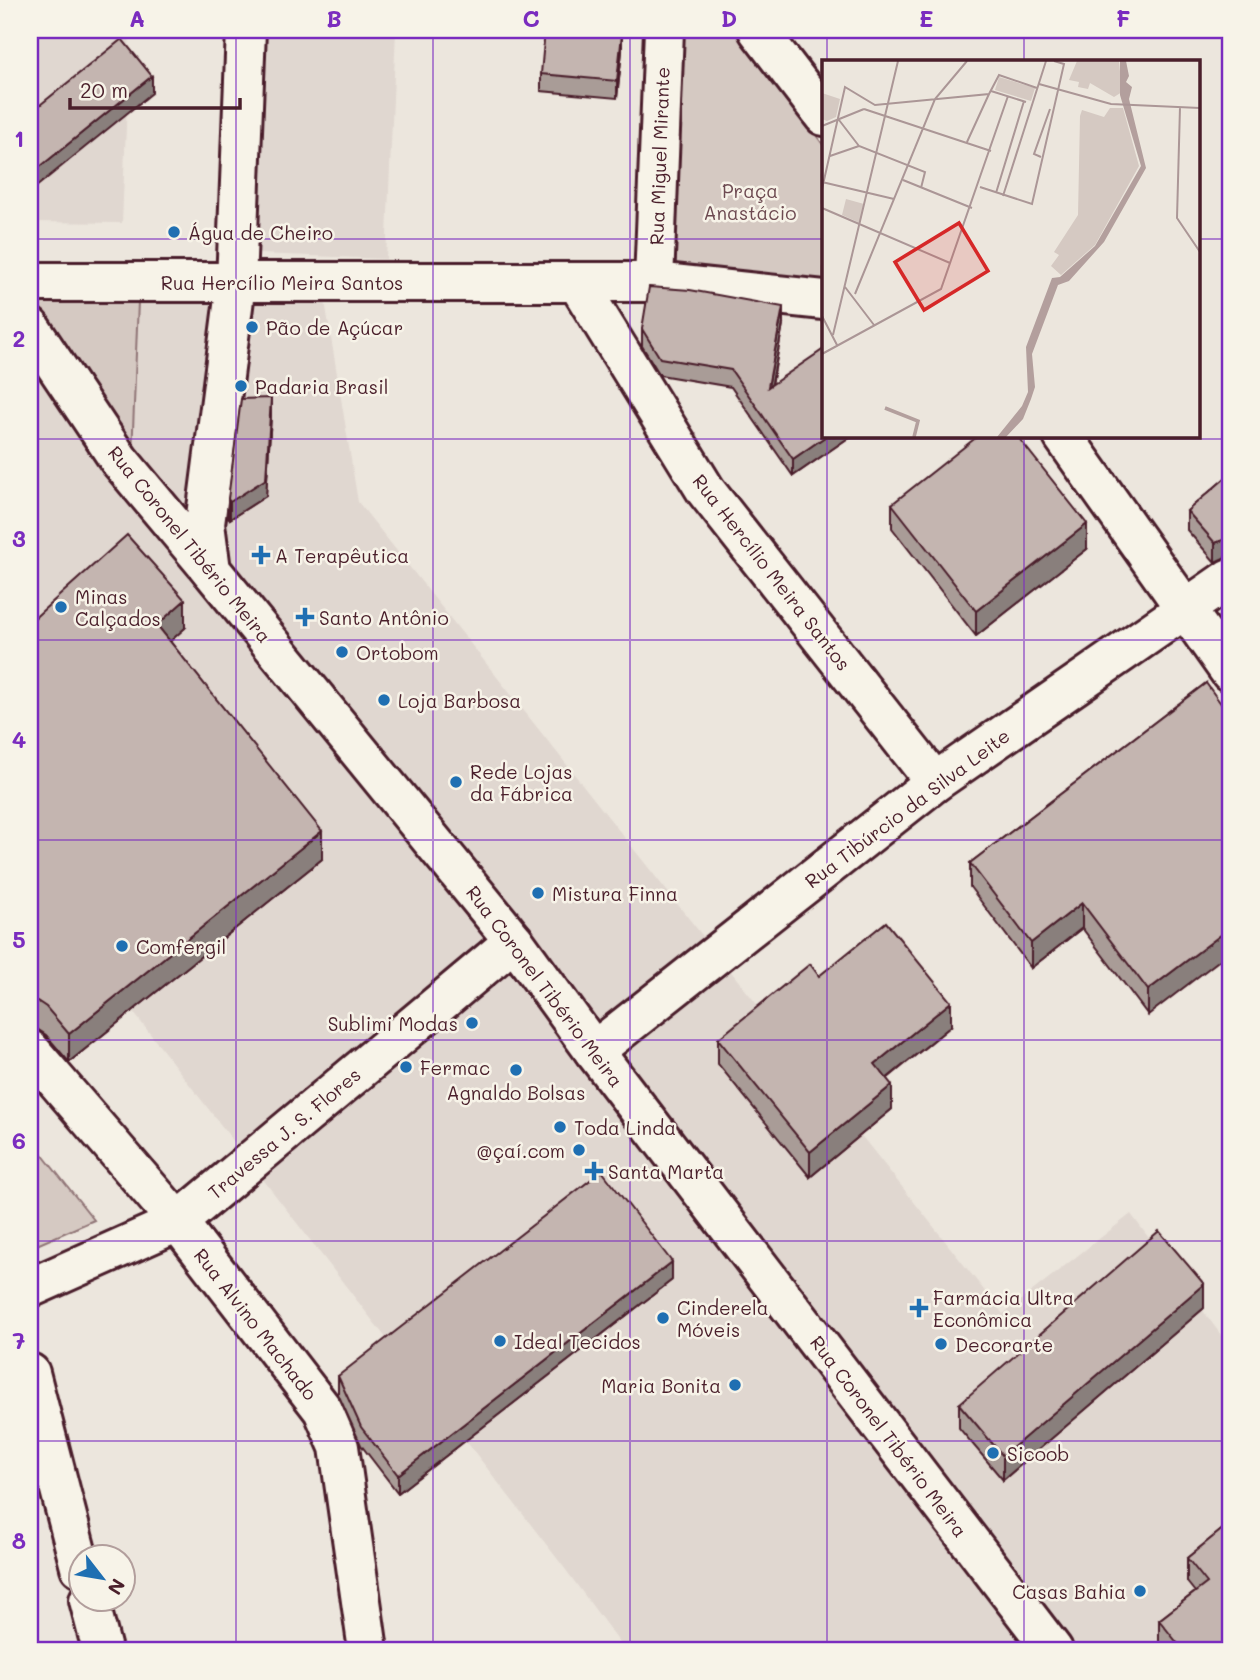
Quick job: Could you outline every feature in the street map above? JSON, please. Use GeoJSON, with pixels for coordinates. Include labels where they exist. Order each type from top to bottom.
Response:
{"type":"FeatureCollection","features":[{"type":"Feature","properties":{"kind":"street"},"geometry":{"type":"LineString","coordinates":[[211,570],[205,524],[236,283],[246,30]]}},
{"type":"Feature","properties":{"kind":"street","name":"Rua Miguel Mirante"},"geometry":{"type":"LineString","coordinates":[[654,282],[664,30]]}},
{"type":"Feature","properties":{"kind":"street"},"geometry":{"type":"LineString","coordinates":[[758,30],[822,113]]}},
{"type":"Feature","properties":{"kind":"street","name":"Rua Hercílio Meira Santos"},"geometry":{"type":"LineString","coordinates":[[30,282],[654,282],[822,300]]}},
{"type":"Feature","properties":{"kind":"street","name":"Rua Hercílio Meira Santos"},"geometry":{"type":"LineString","coordinates":[[577,282],[706,491],[935,782]]}},
{"type":"Feature","properties":{"kind":"street","name":"Rua Coronel Tibério Meira"},"geometry":{"type":"LineString","coordinates":[[30,327],[119,460],[514,941],[594,1051],[1053,1650]]}},
{"type":"Feature","properties":{"kind":"street"},"geometry":{"type":"LineString","coordinates":[[1064,438],[1230,672]]}},
{"type":"Feature","properties":{"kind":"street","name":"Rua Tibúrcio da Silva Leite"},"geometry":{"type":"LineString","coordinates":[[594,1051],[935,782],[1230,578]]}},
{"type":"Feature","properties":{"kind":"street","name":"Travessa J. S. Flores"},"geometry":{"type":"LineString","coordinates":[[30,1288],[177,1222],[514,941]]}},
{"type":"Feature","properties":{"kind":"street","name":"Rua Alvino Machado"},"geometry":{"type":"LineString","coordinates":[[30,1050],[177,1222],[323,1410],[339,1447],[368,1650]]}},
{"type":"Feature","properties":{"kind":"street"},"geometry":{"type":"LineString","coordinates":[[30,1373],[74,1544]]}},
{"type":"Feature","properties":{"kind":"street"},"geometry":{"type":"LineString","coordinates":[[93,1614],[102,1650]]}},
{"type":"Feature","properties":{"kind":"shaded area"},"geometry":{"type":"Polygon","coordinates":[[[30,30],[130,30],[122,223],[30,222],[30,30]]]}},
{"type":"Feature","properties":{"kind":"shaded area"},"geometry":{"type":"Polygon","coordinates":[[[238,30],[396,30],[386,259],[230,253],[238,30]]]}},
{"type":"Feature","properties":{"kind":"shaded area"},"geometry":{"type":"Polygon","coordinates":[[[30,290],[324,295],[358,502],[1003,1314],[1131,1214],[1230,1347],[1230,1650],[625,1650],[563,1566],[30,879],[30,290]]]}},
{"type":"Feature","properties":{"kind":"green space","name":"Praça Anastácio"},"geometry":{"type":"Polygon","coordinates":[[[683,30],[739,30],[822,143],[822,280],[674,272],[683,30]]]}},
{"type":"Feature","properties":{"kind":"green space"},"geometry":{"type":"Polygon","coordinates":[[[30,299],[138,301],[132,456],[30,328],[30,299]]]}},
{"type":"Feature","properties":{"kind":"green space"},"geometry":{"type":"Polygon","coordinates":[[[30,1139],[94,1220],[30,1248],[30,1139]]]}},
{"type":"Feature","properties":{"kind":"building"},"geometry":{"type":"Polygon","coordinates":[[[545,30],[622,34],[617,81],[541,74],[545,30]]]}},
{"type":"Feature","properties":{"kind":"building"},"geometry":{"type":"Polygon","coordinates":[[[122,39],[152,76],[30,175],[30,113],[122,39]]]}},
{"type":"Feature","properties":{"kind":"building"},"geometry":{"type":"Polygon","coordinates":[[[649,287],[690,290],[783,307],[768,387],[822,350],[823,438],[793,459],[731,370],[660,358],[642,329],[649,287]]]}},
{"type":"Feature","properties":{"kind":"building"},"geometry":{"type":"Polygon","coordinates":[[[271,398],[266,479],[230,502],[228,499],[241,399],[271,398]]]}},
{"type":"Feature","properties":{"kind":"building"},"geometry":{"type":"Polygon","coordinates":[[[975,438],[1019,438],[1087,524],[976,611],[892,504],[975,438]]]}},
{"type":"Feature","properties":{"kind":"building"},"geometry":{"type":"Polygon","coordinates":[[[1230,474],[1230,538],[1215,543],[1187,511],[1230,474]]]}},
{"type":"Feature","properties":{"kind":"building","name":"Comfergil"},"geometry":{"type":"Polygon","coordinates":[[[127,535],[185,600],[157,625],[322,831],[69,1034],[46,1007],[37,1001],[30,1001],[30,622],[127,535]]]}},
{"type":"Feature","properties":{"kind":"building"},"geometry":{"type":"Polygon","coordinates":[[[1206,683],[1230,716],[1230,928],[1148,990],[1082,903],[1031,943],[970,863],[1206,683]]]}},
{"type":"Feature","properties":{"kind":"building"},"geometry":{"type":"Polygon","coordinates":[[[886,922],[951,1002],[875,1064],[892,1085],[810,1152],[718,1039],[810,964],[819,976],[886,922]]]}},
{"type":"Feature","properties":{"kind":"building","name":"Ideal Tecidos"},"geometry":{"type":"Polygon","coordinates":[[[602,1171],[672,1262],[398,1475],[361,1427],[338,1376],[602,1171]]]}},
{"type":"Feature","properties":{"kind":"building"},"geometry":{"type":"Polygon","coordinates":[[[1159,1231],[1204,1284],[1003,1456],[959,1404],[1159,1231]]]}},
{"type":"Feature","properties":{"kind":"building"},"geometry":{"type":"Polygon","coordinates":[[[1230,1523],[1230,1650],[1183,1650],[1159,1620],[1207,1583],[1187,1558],[1230,1523]]]}},
{"type":"Feature","properties":{"kind":"place","name":"Água de Cheiro"},"geometry":{"type":"Point","coordinates":[174,232]}},
{"type":"Feature","properties":{"kind":"place","name":"Pão de Açúcar"},"geometry":{"type":"Point","coordinates":[252,327]}},
{"type":"Feature","properties":{"kind":"place","name":"Padaria Brasil"},"geometry":{"type":"Point","coordinates":[241,386]}},
{"type":"Feature","properties":{"kind":"place","name":"A Terapêutica"},"geometry":{"type":"Point","coordinates":[261,555]}},
{"type":"Feature","properties":{"kind":"place","name":"Minas Calçados"},"geometry":{"type":"Point","coordinates":[61,607]}},
{"type":"Feature","properties":{"kind":"place","name":"Santo Antônio"},"geometry":{"type":"Point","coordinates":[305,617]}},
{"type":"Feature","properties":{"kind":"place","name":"Ortobom"},"geometry":{"type":"Point","coordinates":[342,652]}},
{"type":"Feature","properties":{"kind":"place","name":"Loja Barbosa"},"geometry":{"type":"Point","coordinates":[384,700]}},
{"type":"Feature","properties":{"kind":"place","name":"Rede Lojas da Fábrica"},"geometry":{"type":"Point","coordinates":[456,782]}},
{"type":"Feature","properties":{"kind":"place","name":"Mistura Finna"},"geometry":{"type":"Point","coordinates":[538,893]}},
{"type":"Feature","properties":{"kind":"place","name":"Comfergil"},"geometry":{"type":"Point","coordinates":[122,946]}},
{"type":"Feature","properties":{"kind":"place","name":"Sublimi Modas"},"geometry":{"type":"Point","coordinates":[472,1023]}},
{"type":"Feature","properties":{"kind":"place","name":"Fermac"},"geometry":{"type":"Point","coordinates":[406,1067]}},
{"type":"Feature","properties":{"kind":"place","name":"Agnaldo Bolsas"},"geometry":{"type":"Point","coordinates":[516,1070]}},
{"type":"Feature","properties":{"kind":"place","name":"Toda Linda"},"geometry":{"type":"Point","coordinates":[560,1127]}},
{"type":"Feature","properties":{"kind":"place","name":"@çaí.com"},"geometry":{"type":"Point","coordinates":[579,1150]}},
{"type":"Feature","properties":{"kind":"place","name":"Santa Marta"},"geometry":{"type":"Point","coordinates":[594,1171]}},
{"type":"Feature","properties":{"kind":"place","name":"Farmácia Ultra Econômica"},"geometry":{"type":"Point","coordinates":[919,1308]}},
{"type":"Feature","properties":{"kind":"place","name":"Cinderela Móveis"},"geometry":{"type":"Point","coordinates":[663,1318]}},
{"type":"Feature","properties":{"kind":"place","name":"Ideal Tecidos"},"geometry":{"type":"Point","coordinates":[500,1341]}},
{"type":"Feature","properties":{"kind":"place","name":"Decorarte"},"geometry":{"type":"Point","coordinates":[941,1344]}},
{"type":"Feature","properties":{"kind":"place","name":"Maria Bonita"},"geometry":{"type":"Point","coordinates":[735,1385]}},
{"type":"Feature","properties":{"kind":"place","name":"Sicoob"},"geometry":{"type":"Point","coordinates":[993,1453]}},
{"type":"Feature","properties":{"kind":"place","name":"Casas Bahia"},"geometry":{"type":"Point","coordinates":[1140,1591]}}]}
